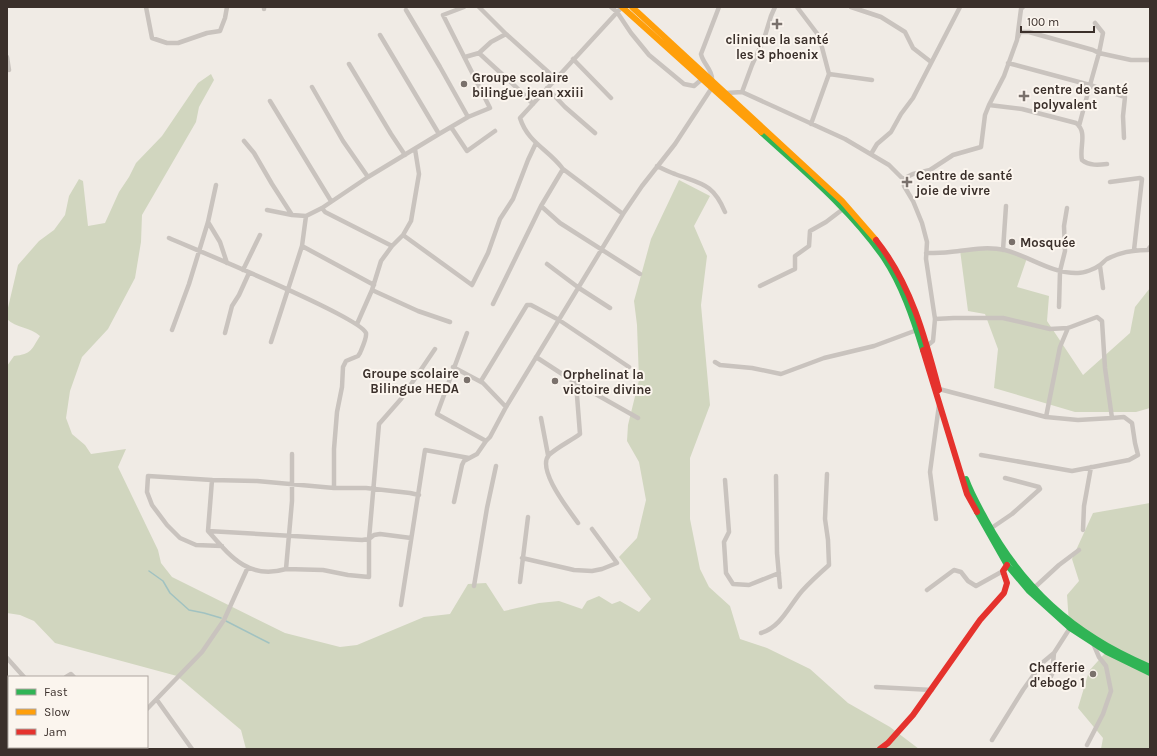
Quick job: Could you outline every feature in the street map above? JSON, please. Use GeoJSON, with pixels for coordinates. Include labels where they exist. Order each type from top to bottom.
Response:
{"type":"FeatureCollection","features":[{"type":"Feature","properties":{"kind":"main road"},"geometry":{"type":"LineString","coordinates":[[632,7],[860,227],[884,258],[898,282],[917,330],[939,403],[948,425],[966,482],[990,529],[1017,568],[1034,588],[1043,598],[1073,624],[1107,647],[1150,667]]}},
{"type":"Feature","properties":{"kind":"main road"},"geometry":{"type":"LineString","coordinates":[[620,9],[702,79],[713,84],[726,94],[842,201],[862,223],[900,275],[913,305],[927,346],[967,494],[987,532],[1007,565],[1030,591],[1070,628],[1107,652],[1150,673]]}},
{"type":"Feature","properties":{"kind":"main road"},"geometry":{"type":"LineString","coordinates":[[880,749],[888,743],[913,715],[980,620],[1004,593],[1006,582],[1003,571],[1007,565]]}},
{"type":"Feature","properties":{"kind":"street"},"geometry":{"type":"LineString","coordinates":[[146,7],[152,38],[166,43],[178,43],[207,33],[220,31],[227,7]]}},
{"type":"Feature","properties":{"kind":"street"},"geometry":{"type":"LineString","coordinates":[[267,210],[306,216],[322,208],[368,177],[439,134],[468,117],[490,108],[444,15],[464,7]]}},
{"type":"Feature","properties":{"kind":"street"},"geometry":{"type":"LineString","coordinates":[[479,7],[506,34],[556,79]]}},
{"type":"Feature","properties":{"kind":"street"},"geometry":{"type":"LineString","coordinates":[[611,7],[620,9]]}},
{"type":"Feature","properties":{"kind":"street"},"geometry":{"type":"LineString","coordinates":[[454,502],[464,461],[477,454],[490,437],[506,407],[623,214],[692,119],[713,84],[712,74],[701,54],[719,7]]}},
{"type":"Feature","properties":{"kind":"street"},"geometry":{"type":"LineString","coordinates":[[742,92],[764,39],[775,7]]}},
{"type":"Feature","properties":{"kind":"street"},"geometry":{"type":"LineString","coordinates":[[797,7],[819,36],[829,74],[811,124]]}},
{"type":"Feature","properties":{"kind":"street"},"geometry":{"type":"LineString","coordinates":[[851,7],[881,17],[905,32],[913,48],[931,62]]}},
{"type":"Feature","properties":{"kind":"street"},"geometry":{"type":"LineString","coordinates":[[871,154],[877,144],[891,132],[901,114],[913,98],[960,7]]}},
{"type":"Feature","properties":{"kind":"street"},"geometry":{"type":"LineString","coordinates":[[1018,38],[1021,10],[1023,7]]}},
{"type":"Feature","properties":{"kind":"street"},"geometry":{"type":"LineString","coordinates":[[620,9],[520,118],[525,132],[553,156],[563,169],[623,214]]}},
{"type":"Feature","properties":{"kind":"street"},"geometry":{"type":"LineString","coordinates":[[620,9],[631,33],[649,55],[684,84],[694,86],[702,79]]}},
{"type":"Feature","properties":{"kind":"street"},"geometry":{"type":"LineString","coordinates":[[406,10],[468,117]]}},
{"type":"Feature","properties":{"kind":"street"},"geometry":{"type":"LineString","coordinates":[[1095,23],[1103,33],[1079,126],[1083,140],[1082,160],[1093,165],[1107,164]]}},
{"type":"Feature","properties":{"kind":"street"},"geometry":{"type":"LineString","coordinates":[[903,179],[912,174],[930,170],[953,155],[980,147],[985,115],[1004,76],[1020,32],[1029,32],[1099,53],[1132,60],[1150,60]]}},
{"type":"Feature","properties":{"kind":"street"},"geometry":{"type":"LineString","coordinates":[[465,57],[479,53],[491,42],[506,34]]}},
{"type":"Feature","properties":{"kind":"street"},"geometry":{"type":"LineString","coordinates":[[380,35],[439,134]]}},
{"type":"Feature","properties":{"kind":"street"},"geometry":{"type":"LineString","coordinates":[[479,53],[533,104]]}},
{"type":"Feature","properties":{"kind":"street"},"geometry":{"type":"LineString","coordinates":[[7,57],[9,70]]}},
{"type":"Feature","properties":{"kind":"street"},"geometry":{"type":"LineString","coordinates":[[573,59],[611,98]]}},
{"type":"Feature","properties":{"kind":"street"},"geometry":{"type":"LineString","coordinates":[[1008,63],[1125,96],[1123,116],[1124,138]]}},
{"type":"Feature","properties":{"kind":"street"},"geometry":{"type":"LineString","coordinates":[[349,64],[405,155]]}},
{"type":"Feature","properties":{"kind":"street"},"geometry":{"type":"LineString","coordinates":[[829,74],[872,80]]}},
{"type":"Feature","properties":{"kind":"street"},"geometry":{"type":"LineString","coordinates":[[312,86],[343,141],[368,177]]}},
{"type":"Feature","properties":{"kind":"street"},"geometry":{"type":"LineString","coordinates":[[547,88],[565,107],[595,133]]}},
{"type":"Feature","properties":{"kind":"street"},"geometry":{"type":"LineString","coordinates":[[726,94],[742,92],[845,139],[889,165],[903,179],[904,186],[913,201],[922,223],[927,242],[926,253],[934,319],[933,341],[927,346]]}},
{"type":"Feature","properties":{"kind":"street"},"geometry":{"type":"LineString","coordinates":[[270,101],[331,201]]}},
{"type":"Feature","properties":{"kind":"street"},"geometry":{"type":"LineString","coordinates":[[989,105],[1022,109],[1076,123],[1079,126]]}},
{"type":"Feature","properties":{"kind":"street"},"geometry":{"type":"LineString","coordinates":[[451,127],[467,151],[495,131]]}},
{"type":"Feature","properties":{"kind":"street"},"geometry":{"type":"LineString","coordinates":[[244,141],[254,153],[292,215]]}},
{"type":"Feature","properties":{"kind":"street"},"geometry":{"type":"LineString","coordinates":[[403,235],[472,285],[488,253],[500,219],[513,199],[536,143]]}},
{"type":"Feature","properties":{"kind":"street"},"geometry":{"type":"LineString","coordinates":[[357,324],[373,287],[381,261],[392,246],[403,235],[411,220],[419,174],[415,149]]}},
{"type":"Feature","properties":{"kind":"street"},"geometry":{"type":"LineString","coordinates":[[657,166],[707,186],[716,194],[725,212]]}},
{"type":"Feature","properties":{"kind":"street"},"geometry":{"type":"LineString","coordinates":[[493,304],[541,206],[563,169]]}},
{"type":"Feature","properties":{"kind":"street"},"geometry":{"type":"LineString","coordinates":[[1110,182],[1142,179],[1134,250]]}},
{"type":"Feature","properties":{"kind":"street"},"geometry":{"type":"LineString","coordinates":[[172,330],[208,222],[216,185]]}},
{"type":"Feature","properties":{"kind":"street"},"geometry":{"type":"LineString","coordinates":[[541,206],[558,221],[640,274]]}},
{"type":"Feature","properties":{"kind":"street"},"geometry":{"type":"LineString","coordinates":[[1002,250],[1006,206]]}},
{"type":"Feature","properties":{"kind":"street"},"geometry":{"type":"LineString","coordinates":[[322,208],[325,212],[392,246]]}},
{"type":"Feature","properties":{"kind":"street"},"geometry":{"type":"LineString","coordinates":[[1059,308],[1060,271],[1065,251],[1064,226],[1067,208]]}},
{"type":"Feature","properties":{"kind":"street"},"geometry":{"type":"LineString","coordinates":[[760,286],[795,269],[795,256],[809,246],[810,231],[826,222],[843,209]]}},
{"type":"Feature","properties":{"kind":"street"},"geometry":{"type":"LineString","coordinates":[[271,342],[302,246],[306,216]]}},
{"type":"Feature","properties":{"kind":"street"},"geometry":{"type":"LineString","coordinates":[[208,222],[220,242],[227,263]]}},
{"type":"Feature","properties":{"kind":"street"},"geometry":{"type":"LineString","coordinates":[[243,270],[260,235]]}},
{"type":"Feature","properties":{"kind":"street"},"geometry":{"type":"LineString","coordinates":[[169,238],[333,311],[357,324],[365,331],[366,335],[360,353],[358,356],[346,361],[343,366],[342,387],[337,412],[334,449],[334,488]]}},
{"type":"Feature","properties":{"kind":"street"},"geometry":{"type":"LineString","coordinates":[[302,246],[418,312],[450,322]]}},
{"type":"Feature","properties":{"kind":"street"},"geometry":{"type":"LineString","coordinates":[[926,253],[987,248],[1002,250],[1067,273],[1082,273],[1100,266],[1105,260],[1119,254],[1134,250],[1148,250],[1150,247]]}},
{"type":"Feature","properties":{"kind":"street"},"geometry":{"type":"LineString","coordinates":[[547,264],[579,288],[610,308]]}},
{"type":"Feature","properties":{"kind":"street"},"geometry":{"type":"LineString","coordinates":[[1100,266],[1103,288]]}},
{"type":"Feature","properties":{"kind":"street"},"geometry":{"type":"LineString","coordinates":[[225,333],[232,306],[240,295],[250,273]]}},
{"type":"Feature","properties":{"kind":"street"},"geometry":{"type":"LineString","coordinates":[[481,381],[527,306],[531,305],[559,320],[629,367]]}},
{"type":"Feature","properties":{"kind":"street"},"geometry":{"type":"LineString","coordinates":[[934,319],[1003,318],[1050,329],[1068,328],[1097,317],[1102,321],[1105,368],[1112,418]]}},
{"type":"Feature","properties":{"kind":"street"},"geometry":{"type":"LineString","coordinates":[[1046,417],[1060,347],[1068,328]]}},
{"type":"Feature","properties":{"kind":"street"},"geometry":{"type":"LineString","coordinates":[[715,362],[720,365],[752,368],[782,374],[824,358],[874,346],[917,330]]}},
{"type":"Feature","properties":{"kind":"street"},"geometry":{"type":"LineString","coordinates":[[467,332],[437,414],[486,441]]}},
{"type":"Feature","properties":{"kind":"street"},"geometry":{"type":"LineString","coordinates":[[212,480],[208,531],[231,556],[254,571],[281,571],[286,569],[323,570],[369,577],[369,539],[379,424],[401,399],[435,349]]}},
{"type":"Feature","properties":{"kind":"street"},"geometry":{"type":"LineString","coordinates":[[536,357],[576,383],[638,418]]}},
{"type":"Feature","properties":{"kind":"street"},"geometry":{"type":"LineString","coordinates":[[453,367],[481,381],[506,407]]}},
{"type":"Feature","properties":{"kind":"street"},"geometry":{"type":"LineString","coordinates":[[576,383],[580,434],[548,455],[545,462],[548,476],[578,523]]}},
{"type":"Feature","properties":{"kind":"street"},"geometry":{"type":"LineString","coordinates":[[939,389],[1046,417],[1078,420],[1124,418],[1132,423],[1138,455],[1129,460],[1072,471],[982,455]]}},
{"type":"Feature","properties":{"kind":"street"},"geometry":{"type":"LineString","coordinates":[[936,519],[930,472],[939,403]]}},
{"type":"Feature","properties":{"kind":"street"},"geometry":{"type":"LineString","coordinates":[[541,418],[548,455]]}},
{"type":"Feature","properties":{"kind":"street"},"geometry":{"type":"LineString","coordinates":[[401,605],[425,450],[469,458]]}},
{"type":"Feature","properties":{"kind":"street"},"geometry":{"type":"LineString","coordinates":[[286,569],[290,536],[292,454]]}},
{"type":"Feature","properties":{"kind":"street"},"geometry":{"type":"LineString","coordinates":[[474,586],[487,508],[496,466]]}},
{"type":"Feature","properties":{"kind":"street"},"geometry":{"type":"LineString","coordinates":[[1083,530],[1084,506],[1091,467]]}},
{"type":"Feature","properties":{"kind":"street"},"geometry":{"type":"LineString","coordinates":[[761,633],[777,623],[802,591],[829,565],[828,540],[825,520],[827,474]]}},
{"type":"Feature","properties":{"kind":"street"},"geometry":{"type":"LineString","coordinates":[[222,546],[196,544],[180,538],[167,525],[152,505],[147,492],[148,476],[250,481],[334,488],[373,489],[419,495]]}},
{"type":"Feature","properties":{"kind":"street"},"geometry":{"type":"LineString","coordinates":[[776,476],[777,553],[780,587]]}},
{"type":"Feature","properties":{"kind":"street"},"geometry":{"type":"LineString","coordinates":[[990,529],[1012,514],[1040,489],[1039,487],[1005,478]]}},
{"type":"Feature","properties":{"kind":"street"},"geometry":{"type":"LineString","coordinates":[[725,480],[729,532],[724,542],[726,573],[733,584],[749,585],[779,573]]}},
{"type":"Feature","properties":{"kind":"street"},"geometry":{"type":"LineString","coordinates":[[520,582],[528,517]]}},
{"type":"Feature","properties":{"kind":"street"},"geometry":{"type":"LineString","coordinates":[[522,558],[574,570],[592,571],[602,570],[617,563],[592,529]]}},
{"type":"Feature","properties":{"kind":"street"},"geometry":{"type":"LineString","coordinates":[[208,531],[334,539],[369,539],[374,535],[380,534],[411,538]]}},
{"type":"Feature","properties":{"kind":"street"},"geometry":{"type":"LineString","coordinates":[[1034,588],[1078,550]]}},
{"type":"Feature","properties":{"kind":"street"},"geometry":{"type":"LineString","coordinates":[[148,708],[202,652],[224,620],[248,567]]}},
{"type":"Feature","properties":{"kind":"street"},"geometry":{"type":"LineString","coordinates":[[927,590],[954,570],[961,572],[968,581],[976,586],[1003,571]]}},
{"type":"Feature","properties":{"kind":"street"},"geometry":{"type":"LineString","coordinates":[[992,740],[1042,663],[1054,653],[1070,628]]}},
{"type":"Feature","properties":{"kind":"street"},"geometry":{"type":"LineString","coordinates":[[1088,746],[1103,714],[1111,691],[1106,666],[1099,657],[1093,643]]}},
{"type":"Feature","properties":{"kind":"street"},"geometry":{"type":"LineString","coordinates":[[1047,686],[1052,674],[1054,653]]}},
{"type":"Feature","properties":{"kind":"street"},"geometry":{"type":"LineString","coordinates":[[7,658],[23,676]]}},
{"type":"Feature","properties":{"kind":"street"},"geometry":{"type":"LineString","coordinates":[[876,687],[932,690]]}},
{"type":"Feature","properties":{"kind":"street"},"geometry":{"type":"LineString","coordinates":[[157,700],[192,749]]}},
{"type":"Feature","properties":{"kind":"green space"},"geometry":{"type":"Polygon","coordinates":[[[211,74],[214,80],[199,107],[196,122],[142,215],[141,242],[135,278],[108,329],[82,357],[70,391],[66,418],[72,434],[85,445],[91,454],[126,449],[118,467],[158,550],[161,563],[172,577],[285,633],[340,647],[357,645],[424,617],[450,614],[468,584],[486,583],[504,611],[539,603],[559,601],[582,609],[587,601],[599,596],[612,604],[620,601],[639,612],[651,599],[619,557],[637,538],[646,500],[639,462],[627,441],[628,425],[639,380],[637,325],[634,301],[651,239],[679,180],[710,196],[694,226],[707,256],[701,305],[710,405],[690,458],[690,519],[700,569],[709,587],[730,606],[740,639],[767,648],[810,669],[848,703],[890,727],[919,749],[246,749],[241,730],[177,676],[55,643],[34,621],[20,615],[7,613],[7,366],[14,356],[24,354],[33,348],[40,336],[7,319],[7,312],[18,265],[39,241],[54,230],[65,215],[69,196],[79,179],[83,181],[88,226],[105,223],[119,192],[136,163],[162,136],[198,83],[211,74]]]}},
{"type":"Feature","properties":{"kind":"green space"},"geometry":{"type":"Polygon","coordinates":[[[960,250],[1001,250],[1027,258],[1017,287],[1049,296],[1047,321],[1083,375],[1130,333],[1135,307],[1150,288],[1150,408],[1136,412],[1075,412],[994,388],[998,349],[985,314],[968,311],[960,250]]]}},
{"type":"Feature","properties":{"kind":"green space"},"geometry":{"type":"Polygon","coordinates":[[[1150,503],[1150,749],[1101,749],[1103,738],[1078,708],[1089,671],[1106,652],[1069,623],[1067,595],[1079,581],[1072,559],[1093,513],[1150,503]]]}},
{"type":"Feature","properties":{"kind":"waterway"},"geometry":{"type":"LineString","coordinates":[[149,571],[163,581],[170,593],[189,610],[221,618]]}},
{"type":"Feature","properties":{"kind":"waterway"},"geometry":{"type":"LineString","coordinates":[[226,621],[269,643]]}},
{"type":"Feature","properties":{"kind":"traffic: fast"},"geometry":{"type":"LineString","coordinates":[[761,132],[842,207],[871,240],[884,258],[902,291],[923,350]]}},
{"type":"Feature","properties":{"kind":"traffic: fast"},"geometry":{"type":"LineString","coordinates":[[966,479],[996,538],[1033,587],[1079,628],[1109,647],[1150,667]]}},
{"type":"Feature","properties":{"kind":"traffic: fast"},"geometry":{"type":"LineString","coordinates":[[977,512],[1007,565],[1029,591],[1070,628],[1107,652],[1150,673]]}},
{"type":"Feature","properties":{"kind":"traffic: slow"},"geometry":{"type":"LineString","coordinates":[[622,7],[761,132]]}},
{"type":"Feature","properties":{"kind":"traffic: slow"},"geometry":{"type":"LineString","coordinates":[[632,7],[842,201],[876,240]]}},
{"type":"Feature","properties":{"kind":"traffic: jam"},"geometry":{"type":"LineString","coordinates":[[876,240],[899,275],[908,293],[922,331],[939,390]]}},
{"type":"Feature","properties":{"kind":"traffic: jam"},"geometry":{"type":"LineString","coordinates":[[923,350],[967,494],[977,512]]}},
{"type":"Feature","properties":{"kind":"traffic: jam"},"geometry":{"type":"LineString","coordinates":[[880,749],[888,743],[913,715],[980,620],[1004,593],[1007,583],[1003,571],[1007,565]]}},
{"type":"Feature","properties":{"kind":"place","name":"clinique la santé les 3 phoenix"},"geometry":{"type":"Point","coordinates":[777,24]}},
{"type":"Feature","properties":{"kind":"place","name":"Groupe scolaire bilingue jean xxiii"},"geometry":{"type":"Point","coordinates":[464,84]}},
{"type":"Feature","properties":{"kind":"place","name":"centre de santé polyvalent"},"geometry":{"type":"Point","coordinates":[1024,96]}},
{"type":"Feature","properties":{"kind":"place","name":"Centre de santé joie de vivre"},"geometry":{"type":"Point","coordinates":[907,182]}},
{"type":"Feature","properties":{"kind":"place","name":"Mosquée"},"geometry":{"type":"Point","coordinates":[1012,242]}},
{"type":"Feature","properties":{"kind":"place","name":"Groupe scolaire Bilingue HEDA"},"geometry":{"type":"Point","coordinates":[467,380]}},
{"type":"Feature","properties":{"kind":"place","name":"Orphelinat la victoire divine"},"geometry":{"type":"Point","coordinates":[555,381]}},
{"type":"Feature","properties":{"kind":"place","name":"Chefferie d'ebogo 1"},"geometry":{"type":"Point","coordinates":[1093,674]}}]}
